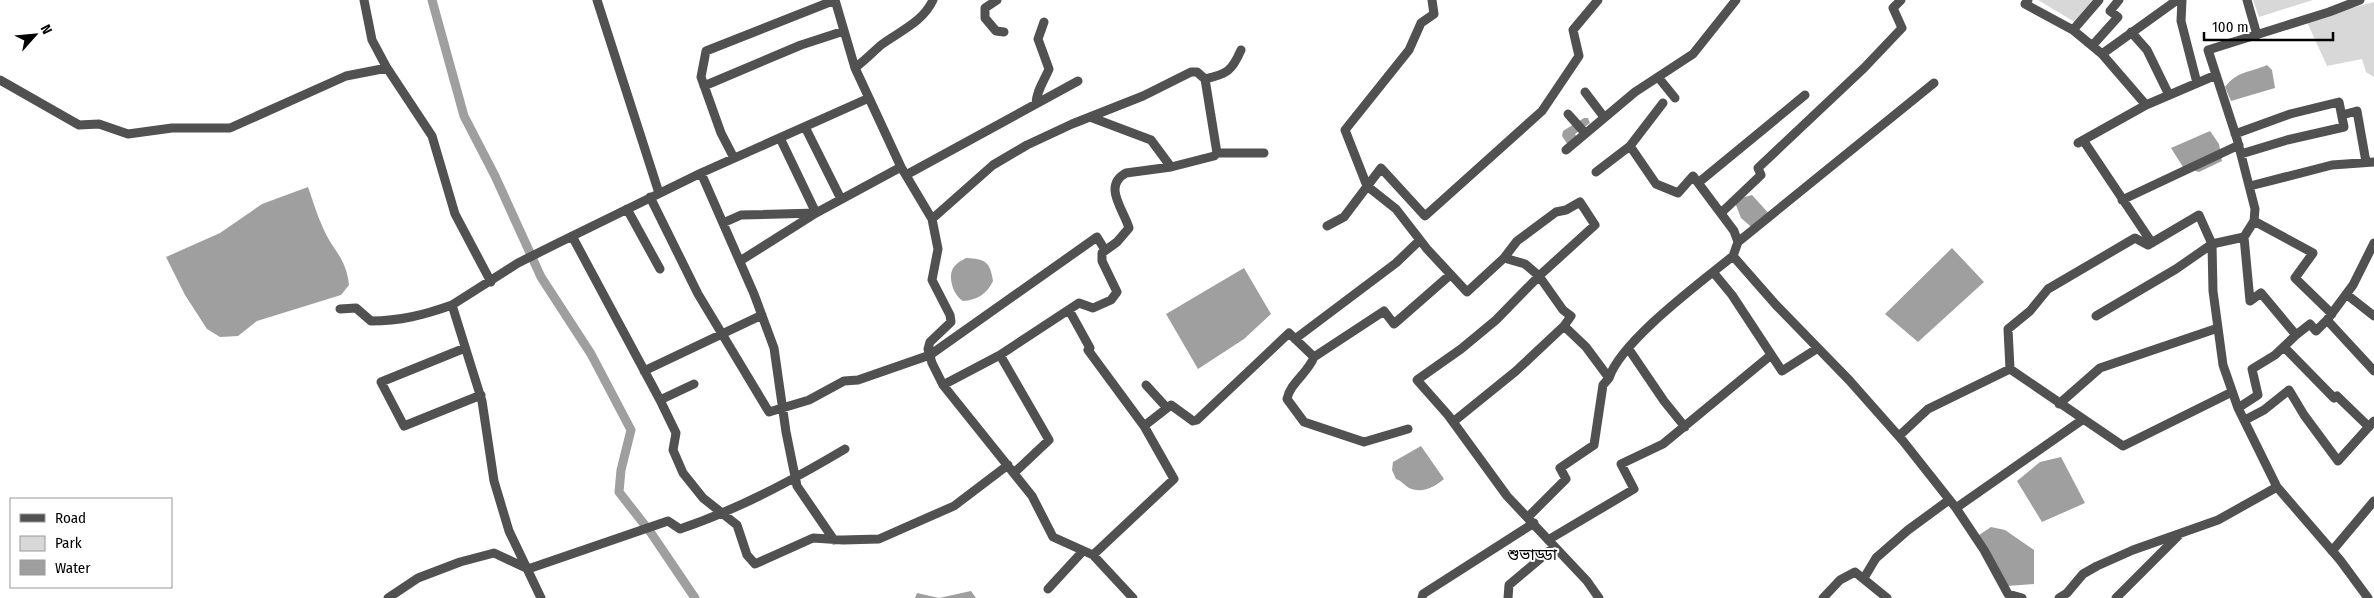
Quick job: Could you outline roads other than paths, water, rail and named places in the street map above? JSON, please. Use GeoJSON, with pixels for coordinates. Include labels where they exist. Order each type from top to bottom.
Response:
{"type":"FeatureCollection","features":[{"type":"Feature","properties":{"kind":"street"},"geometry":{"type":"LineString","coordinates":[[364,0],[372,40],[387,68],[432,136],[455,214],[491,282]]}},
{"type":"Feature","properties":{"kind":"street"},"geometry":{"type":"LineString","coordinates":[[596,0],[660,193]]}},
{"type":"Feature","properties":{"kind":"street"},"geometry":{"type":"LineString","coordinates":[[734,158],[721,133],[701,77],[706,52],[835,0],[855,68],[901,167],[932,219],[938,249],[932,280],[950,315],[951,322],[930,342],[930,355],[943,386],[1032,496],[1053,537],[1093,554],[1133,598]]}},
{"type":"Feature","properties":{"kind":"street"},"geometry":{"type":"LineString","coordinates":[[855,68],[882,45],[912,25],[929,9],[934,0]]}},
{"type":"Feature","properties":{"kind":"street"},"geometry":{"type":"LineString","coordinates":[[997,0],[986,8],[985,18],[996,31],[1004,32]]}},
{"type":"Feature","properties":{"kind":"street"},"geometry":{"type":"LineString","coordinates":[[1432,0],[1434,14],[1421,24],[1409,50],[1346,130],[1367,186],[1396,209],[1420,240],[1467,292],[1504,258],[1517,241],[1556,212],[1566,210],[1580,202],[1595,225],[1539,276],[1496,320],[1462,349],[1417,380],[1454,422],[1507,496],[1587,581],[1599,598]]}},
{"type":"Feature","properties":{"kind":"street"},"geometry":{"type":"LineString","coordinates":[[1328,226],[1344,217],[1381,168],[1425,216],[1542,111],[1579,56],[1573,30],[1598,0]]}},
{"type":"Feature","properties":{"kind":"street"},"geometry":{"type":"LineString","coordinates":[[1566,150],[1635,92],[1693,54],[1736,0]]}},
{"type":"Feature","properties":{"kind":"street"},"geometry":{"type":"LineString","coordinates":[[1721,213],[1761,175],[1758,168],[1864,68],[1902,28],[1893,8],[1902,0]]}},
{"type":"Feature","properties":{"kind":"street"},"geometry":{"type":"LineString","coordinates":[[2073,30],[2099,0]]}},
{"type":"Feature","properties":{"kind":"street"},"geometry":{"type":"LineString","coordinates":[[2092,46],[2118,17],[2110,11],[2119,0]]}},
{"type":"Feature","properties":{"kind":"street"},"geometry":{"type":"LineString","coordinates":[[2102,54],[2177,0]]}},
{"type":"Feature","properties":{"kind":"street"},"geometry":{"type":"LineString","coordinates":[[2182,0],[2181,21],[2197,83]]}},
{"type":"Feature","properties":{"kind":"street"},"geometry":{"type":"LineString","coordinates":[[2247,0],[2257,35]]}},
{"type":"Feature","properties":{"kind":"street"},"geometry":{"type":"LineString","coordinates":[[2296,335],[2261,293],[2250,301],[2244,236],[2254,221],[2255,209],[2240,150],[2208,50],[2329,12],[2360,0]]}},
{"type":"Feature","properties":{"kind":"street"},"geometry":{"type":"LineString","coordinates":[[2024,1],[2073,30],[2102,54],[2146,105]]}},
{"type":"Feature","properties":{"kind":"street"},"geometry":{"type":"LineString","coordinates":[[1036,104],[1036,94],[1042,86],[1049,69],[1038,39],[1044,22]]}},
{"type":"Feature","properties":{"kind":"street"},"geometry":{"type":"LineString","coordinates":[[704,86],[801,45],[844,31]]}},
{"type":"Feature","properties":{"kind":"street"},"geometry":{"type":"LineString","coordinates":[[2131,32],[2147,50],[2169,95]]}},
{"type":"Feature","properties":{"kind":"street"},"geometry":{"type":"LineString","coordinates":[[1204,79],[1223,75],[1234,65],[1241,50]]}},
{"type":"Feature","properties":{"kind":"street"},"geometry":{"type":"LineString","coordinates":[[0,80],[79,125],[99,124],[128,134],[172,128],[230,128],[346,76],[387,68]]}},
{"type":"Feature","properties":{"kind":"street"},"geometry":{"type":"LineString","coordinates":[[932,219],[993,165],[1027,144],[1142,96],[1191,72],[1197,72],[1204,79],[1217,153]]}},
{"type":"Feature","properties":{"kind":"street"},"geometry":{"type":"LineString","coordinates":[[2152,243],[2081,142],[2146,105],[2216,75]]}},
{"type":"Feature","properties":{"kind":"street"},"geometry":{"type":"LineString","coordinates":[[1658,77],[1675,98]]}},
{"type":"Feature","properties":{"kind":"street"},"geometry":{"type":"LineString","coordinates":[[906,175],[1078,81]]}},
{"type":"Feature","properties":{"kind":"street"},"geometry":{"type":"LineString","coordinates":[[1422,598],[1423,594],[1531,520],[1566,479],[1560,468],[1594,444],[1603,385],[1609,378],[1612,369],[1628,348],[1733,256],[1738,242],[1934,83]]}},
{"type":"Feature","properties":{"kind":"street"},"geometry":{"type":"LineString","coordinates":[[1585,92],[1604,117]]}},
{"type":"Feature","properties":{"kind":"street"},"geometry":{"type":"LineString","coordinates":[[1698,183],[1805,95]]}},
{"type":"Feature","properties":{"kind":"street"},"geometry":{"type":"LineString","coordinates":[[340,309],[356,308],[371,321],[397,321],[424,315],[452,305],[518,264],[650,197],[869,98]]}},
{"type":"Feature","properties":{"kind":"street"},"geometry":{"type":"LineString","coordinates":[[2122,200],[2240,150],[2344,127],[2339,102],[2290,114],[2235,134]]}},
{"type":"Feature","properties":{"kind":"street"},"geometry":{"type":"LineString","coordinates":[[1596,172],[1630,146],[1663,103]]}},
{"type":"Feature","properties":{"kind":"street"},"geometry":{"type":"LineString","coordinates":[[2250,186],[2332,164],[2370,162],[2357,111],[2342,115]]}},
{"type":"Feature","properties":{"kind":"street"},"geometry":{"type":"LineString","coordinates":[[1568,114],[1585,133]]}},
{"type":"Feature","properties":{"kind":"street"},"geometry":{"type":"LineString","coordinates":[[1090,117],[1151,140],[1171,168]]}},
{"type":"Feature","properties":{"kind":"street"},"geometry":{"type":"LineString","coordinates":[[805,127],[841,200]]}},
{"type":"Feature","properties":{"kind":"street"},"geometry":{"type":"LineString","coordinates":[[780,138],[816,213]]}},
{"type":"Feature","properties":{"kind":"street"},"geometry":{"type":"LineString","coordinates":[[1630,146],[1656,184],[1678,193],[1693,176],[1734,231],[1738,242]]}},
{"type":"Feature","properties":{"kind":"street"},"geometry":{"type":"LineString","coordinates":[[943,386],[1000,355],[1080,303],[1093,308],[1112,300],[1117,292],[1102,261],[1102,254],[1104,250],[1117,242],[1129,228],[1114,189],[1117,180],[1126,173],[1171,168],[1214,156],[1217,153],[1264,153]]}},
{"type":"Feature","properties":{"kind":"street"},"geometry":{"type":"LineString","coordinates":[[740,261],[816,213],[901,167]]}},
{"type":"Feature","properties":{"kind":"street"},"geometry":{"type":"LineString","coordinates":[[701,173],[740,261],[774,348],[782,409],[796,486],[834,540]]}},
{"type":"Feature","properties":{"kind":"street"},"geometry":{"type":"LineString","coordinates":[[650,197],[698,294],[769,412],[809,400],[844,381],[858,380],[930,355],[1097,237],[1104,250]]}},
{"type":"Feature","properties":{"kind":"street"},"geometry":{"type":"LineString","coordinates":[[627,209],[660,269]]}},
{"type":"Feature","properties":{"kind":"street"},"geometry":{"type":"LineString","coordinates":[[723,223],[741,215],[816,213]]}},
{"type":"Feature","properties":{"kind":"street"},"geometry":{"type":"LineString","coordinates":[[2010,370],[2008,329],[2030,311],[2048,289],[2135,238],[2148,245],[2199,215],[2212,244],[2213,291],[2223,365],[2238,408],[2277,487],[2332,551],[2368,598]]}},
{"type":"Feature","properties":{"kind":"street"},"geometry":{"type":"LineString","coordinates":[[2254,221],[2313,252],[2296,278],[2374,371]]}},
{"type":"Feature","properties":{"kind":"street"},"geometry":{"type":"LineString","coordinates":[[572,236],[676,433],[673,450],[683,473],[703,498],[737,525],[747,555],[755,564],[814,538],[834,540],[879,539],[954,506],[1011,469],[1049,440],[1000,355]]}},
{"type":"Feature","properties":{"kind":"street"},"geometry":{"type":"LineString","coordinates":[[2096,316],[2176,269],[2212,244],[2244,236]]}},
{"type":"Feature","properties":{"kind":"street"},"geometry":{"type":"LineString","coordinates":[[1295,339],[1396,263],[1420,240]]}},
{"type":"Feature","properties":{"kind":"street"},"geometry":{"type":"LineString","coordinates":[[2238,408],[2258,395],[2252,369],[2275,355],[2310,324],[2316,330],[2329,317],[2346,294],[2374,243]]}},
{"type":"Feature","properties":{"kind":"street"},"geometry":{"type":"LineString","coordinates":[[1733,256],[1899,436],[1956,508],[1984,550],[2009,596],[2022,598]]}},
{"type":"Feature","properties":{"kind":"street"},"geometry":{"type":"LineString","coordinates":[[1454,422],[1516,371],[1564,326],[1571,316],[1563,310],[1539,276],[1525,264],[1504,258]]}},
{"type":"Feature","properties":{"kind":"street"},"geometry":{"type":"LineString","coordinates":[[1713,272],[1732,295],[1782,371],[1818,348]]}},
{"type":"Feature","properties":{"kind":"street"},"geometry":{"type":"LineString","coordinates":[[1408,429],[1364,442],[1304,422],[1287,399],[1288,392],[1311,366],[1314,357],[1384,311],[1394,324],[1450,275]]}},
{"type":"Feature","properties":{"kind":"street"},"geometry":{"type":"LineString","coordinates":[[2346,294],[2374,316]]}},
{"type":"Feature","properties":{"kind":"street"},"geometry":{"type":"LineString","coordinates":[[452,305],[480,395],[494,481],[509,531],[540,598]]}},
{"type":"Feature","properties":{"kind":"street"},"geometry":{"type":"LineString","coordinates":[[1069,310],[1090,348],[1088,350],[1144,426],[1174,479],[1093,554]]}},
{"type":"Feature","properties":{"kind":"street"},"geometry":{"type":"LineString","coordinates":[[644,371],[762,315]]}},
{"type":"Feature","properties":{"kind":"street"},"geometry":{"type":"LineString","coordinates":[[1564,326],[1586,347],[1609,378]]}},
{"type":"Feature","properties":{"kind":"street"},"geometry":{"type":"LineString","coordinates":[[2059,404],[2100,368],[2218,328]]}},
{"type":"Feature","properties":{"kind":"street"},"geometry":{"type":"LineString","coordinates":[[1144,426],[1167,408],[1174,406],[1193,421],[1197,420],[1288,333],[1314,357]]}},
{"type":"Feature","properties":{"kind":"street"},"geometry":{"type":"LineString","coordinates":[[2245,420],[2264,410],[2290,390],[2304,415],[2338,461],[2372,424],[2337,396],[2334,398],[2284,346]]}},
{"type":"Feature","properties":{"kind":"street"},"geometry":{"type":"LineString","coordinates":[[466,348],[381,382],[404,426],[480,395]]}},
{"type":"Feature","properties":{"kind":"street"},"geometry":{"type":"LineString","coordinates":[[1628,348],[1664,401],[1685,427]]}},
{"type":"Feature","properties":{"kind":"street"},"geometry":{"type":"LineString","coordinates":[[1508,598],[1509,585],[1551,544],[1634,489],[1622,464],[1663,444],[1771,355]]}},
{"type":"Feature","properties":{"kind":"street"},"geometry":{"type":"LineString","coordinates":[[2010,370],[2123,446],[2232,392]]}},
{"type":"Feature","properties":{"kind":"street"},"geometry":{"type":"LineString","coordinates":[[1899,436],[1928,409],[2010,370]]}},
{"type":"Feature","properties":{"kind":"street"},"geometry":{"type":"LineString","coordinates":[[660,400],[694,384]]}},
{"type":"Feature","properties":{"kind":"street"},"geometry":{"type":"LineString","coordinates":[[1146,385],[1167,408]]}},
{"type":"Feature","properties":{"kind":"street"},"geometry":{"type":"LineString","coordinates":[[1956,508],[2082,420]]}},
{"type":"Feature","properties":{"kind":"street"},"geometry":{"type":"LineString","coordinates":[[388,598],[418,578],[460,562],[494,553],[528,569],[668,521],[680,529],[724,514],[795,479],[845,449]]}},
{"type":"Feature","properties":{"kind":"street"},"geometry":{"type":"LineString","coordinates":[[2059,598],[2067,593],[2083,574],[2097,566],[2133,550],[2233,513],[2277,487]]}},
{"type":"Feature","properties":{"kind":"street"},"geometry":{"type":"LineString","coordinates":[[1864,578],[1876,558],[1908,530],[1949,500]]}},
{"type":"Feature","properties":{"kind":"street"},"geometry":{"type":"LineString","coordinates":[[2332,551],[2374,501]]}},
{"type":"Feature","properties":{"kind":"street"},"geometry":{"type":"LineString","coordinates":[[2116,598],[2180,533]]}},
{"type":"Feature","properties":{"kind":"street"},"geometry":{"type":"LineString","coordinates":[[1048,589],[1083,551]]}},
{"type":"Feature","properties":{"kind":"street"},"geometry":{"type":"LineString","coordinates":[[1823,598],[1840,580],[1855,572],[1887,598]]}},
{"type":"Feature","properties":{"kind":"water"},"geometry":{"type":"Polygon","coordinates":[[[2267,65],[2272,70],[2275,88],[2231,101],[2225,87],[2234,78],[2267,65]]]}},
{"type":"Feature","properties":{"kind":"water"},"geometry":{"type":"Polygon","coordinates":[[[1584,118],[1588,118],[1590,123],[1575,134],[1578,139],[1568,145],[1562,136],[1563,131],[1584,118]]]}},
{"type":"Feature","properties":{"kind":"water"},"geometry":{"type":"Polygon","coordinates":[[[2210,131],[2219,144],[2222,161],[2199,172],[2183,167],[2171,148],[2210,131]]]}},
{"type":"Feature","properties":{"kind":"water"},"geometry":{"type":"Polygon","coordinates":[[[308,187],[323,228],[345,268],[349,285],[341,295],[257,321],[238,336],[220,337],[207,329],[185,295],[166,257],[220,233],[262,204],[308,187]]]}},
{"type":"Feature","properties":{"kind":"water"},"geometry":{"type":"Polygon","coordinates":[[[1752,195],[1772,217],[1757,232],[1741,218],[1734,200],[1752,195]]]}},
{"type":"Feature","properties":{"kind":"water"},"geometry":{"type":"Polygon","coordinates":[[[1952,248],[1984,282],[1918,342],[1885,314],[1952,248]]]}},
{"type":"Feature","properties":{"kind":"water"},"geometry":{"type":"Polygon","coordinates":[[[966,258],[986,262],[993,281],[981,296],[963,301],[953,288],[951,273],[957,263],[966,258]]]}},
{"type":"Feature","properties":{"kind":"water"},"geometry":{"type":"Polygon","coordinates":[[[1244,268],[1271,314],[1244,339],[1198,369],[1166,314],[1244,268]]]}},
{"type":"Feature","properties":{"kind":"water"},"geometry":{"type":"Polygon","coordinates":[[[1421,446],[1444,479],[1424,490],[1414,490],[1396,479],[1392,470],[1393,462],[1421,446]]]}},
{"type":"Feature","properties":{"kind":"water"},"geometry":{"type":"Polygon","coordinates":[[[2061,457],[2085,503],[2042,522],[2017,481],[2040,462],[2061,457]]]}},
{"type":"Feature","properties":{"kind":"water"},"geometry":{"type":"Polygon","coordinates":[[[1991,527],[2005,530],[2034,550],[2034,584],[2007,586],[1979,535],[1991,527]]]}},
{"type":"Feature","properties":{"kind":"water"},"geometry":{"type":"Polygon","coordinates":[[[971,591],[976,598],[939,598],[971,591]]]}},
{"type":"Feature","properties":{"kind":"water"},"geometry":{"type":"Polygon","coordinates":[[[917,593],[939,598],[915,598],[917,593]]]}},
{"type":"Feature","properties":{"kind":"waterway"},"geometry":{"type":"LineString","coordinates":[[432,0],[464,116],[495,176],[541,277],[591,354],[631,430],[621,470],[619,492],[651,533],[695,598]]}},
{"type":"Feature","properties":{"kind":"district","name":"শুভাড্ডা"},"geometry":{"type":"Point","coordinates":[1532,554]}}]}
